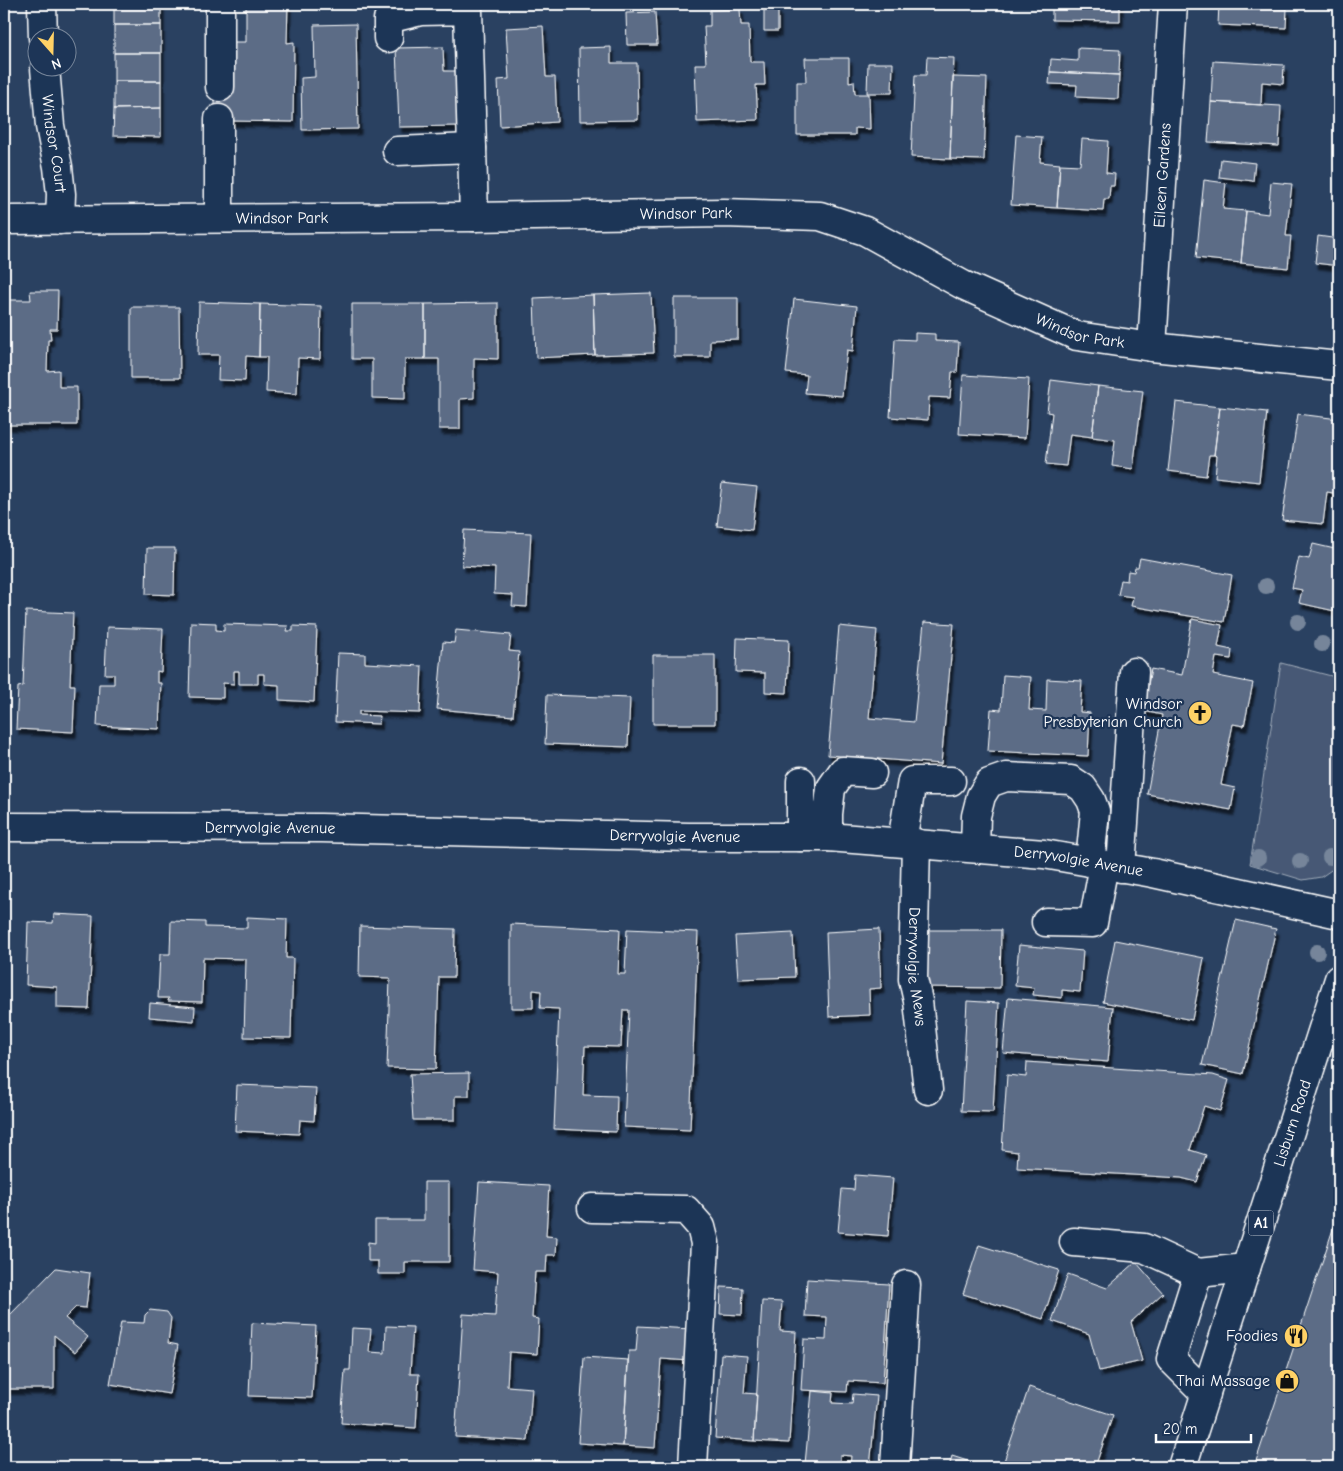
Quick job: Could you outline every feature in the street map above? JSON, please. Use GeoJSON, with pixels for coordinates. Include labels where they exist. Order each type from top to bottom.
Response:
{"type":"FeatureCollection","features":[{"type":"Feature","properties":{"kind":"street"},"geometry":{"type":"LineString","coordinates":[[42,4],[43,28]]}},
{"type":"Feature","properties":{"kind":"street"},"geometry":{"type":"LineString","coordinates":[[220,4],[220,86]]}},
{"type":"Feature","properties":{"kind":"street","name":"Eileen Gardens"},"geometry":{"type":"LineString","coordinates":[[1152,347],[1172,4]]}},
{"type":"Feature","properties":{"kind":"street"},"geometry":{"type":"LineString","coordinates":[[388,38],[388,19],[421,11],[468,10],[474,217]]}},
{"type":"Feature","properties":{"kind":"street","name":"Windsor Court"},"geometry":{"type":"LineString","coordinates":[[46,78],[50,126],[61,194],[60,220]]}},
{"type":"Feature","properties":{"kind":"street"},"geometry":{"type":"LineString","coordinates":[[219,119],[219,218]]}},
{"type":"Feature","properties":{"kind":"street"},"geometry":{"type":"LineString","coordinates":[[397,151],[472,148]]}},
{"type":"Feature","properties":{"kind":"street","name":"Windsor Park"},"geometry":{"type":"LineString","coordinates":[[4,220],[474,217],[724,213],[820,216],[865,231],[963,285],[1077,336],[1152,347],[1339,366]]}},
{"type":"Feature","properties":{"kind":"street"},"geometry":{"type":"LineString","coordinates":[[1046,922],[1093,924],[1105,865],[1134,672]]}},
{"type":"Feature","properties":{"kind":"street"},"geometry":{"type":"LineString","coordinates":[[828,837],[831,788],[843,772],[872,773]]}},
{"type":"Feature","properties":{"kind":"street"},"geometry":{"type":"LineString","coordinates":[[974,848],[976,816],[981,796],[989,783],[1006,777],[1071,780],[1083,788],[1091,800],[1095,811],[1105,865]]}},
{"type":"Feature","properties":{"kind":"street"},"geometry":{"type":"LineString","coordinates":[[801,781],[801,838]]}},
{"type":"Feature","properties":{"kind":"street","name":"Derryvolgie Mews"},"geometry":{"type":"LineString","coordinates":[[928,1090],[918,1002],[913,979],[909,843],[912,781],[951,781]]}},
{"type":"Feature","properties":{"kind":"street","name":"Derryvolgie Avenue"},"geometry":{"type":"LineString","coordinates":[[4,827],[320,828],[828,837],[1044,854],[1339,914]]}},
{"type":"Feature","properties":{"kind":"street","name":"Lisburn Road"},"geometry":{"type":"LineString","coordinates":[[1182,1467],[1339,979]]}},
{"type":"Feature","properties":{"kind":"street"},"geometry":{"type":"LineString","coordinates":[[592,1208],[686,1210],[702,1227],[705,1243],[693,1467]]}},
{"type":"Feature","properties":{"kind":"street"},"geometry":{"type":"LineString","coordinates":[[1074,1242],[1144,1248],[1198,1273],[1246,1268]]}},
{"type":"Feature","properties":{"kind":"street"},"geometry":{"type":"LineString","coordinates":[[1198,1273],[1171,1358],[1206,1394]]}},
{"type":"Feature","properties":{"kind":"street"},"geometry":{"type":"LineString","coordinates":[[895,1467],[906,1285]]}},
{"type":"Feature","properties":{"kind":"shaded area"},"geometry":{"type":"Polygon","coordinates":[[[1281,663],[1339,678],[1339,862],[1337,866],[1321,877],[1303,880],[1250,864],[1281,663]]]}},
{"type":"Feature","properties":{"kind":"building"},"geometry":{"type":"Polygon","coordinates":[[[114,4],[161,4],[161,25],[114,25],[114,4]]]}},
{"type":"Feature","properties":{"kind":"building"},"geometry":{"type":"Polygon","coordinates":[[[246,4],[288,4],[287,43],[294,42],[293,122],[230,121],[215,115],[215,93],[232,42],[246,42],[246,4]]]}},
{"type":"Feature","properties":{"kind":"building"},"geometry":{"type":"Polygon","coordinates":[[[1052,4],[1120,4],[1120,21],[1052,20],[1052,4]]]}},
{"type":"Feature","properties":{"kind":"building"},"geometry":{"type":"Polygon","coordinates":[[[1219,4],[1260,4],[1260,8],[1287,9],[1286,28],[1218,25],[1219,4]]]}},
{"type":"Feature","properties":{"kind":"building"},"geometry":{"type":"Polygon","coordinates":[[[764,8],[778,9],[778,31],[764,31],[764,8]]]}},
{"type":"Feature","properties":{"kind":"building"},"geometry":{"type":"Polygon","coordinates":[[[740,9],[741,25],[749,25],[750,62],[764,62],[765,85],[756,85],[758,120],[697,122],[695,64],[706,64],[704,26],[710,26],[710,10],[740,9]]]}},
{"type":"Feature","properties":{"kind":"building"},"geometry":{"type":"Polygon","coordinates":[[[655,12],[657,45],[627,45],[626,13],[655,12]]]}},
{"type":"Feature","properties":{"kind":"building"},"geometry":{"type":"Polygon","coordinates":[[[356,24],[358,129],[302,130],[301,78],[315,77],[314,25],[356,24]]]}},
{"type":"Feature","properties":{"kind":"building"},"geometry":{"type":"Polygon","coordinates":[[[114,25],[161,25],[161,53],[114,53],[114,25]]]}},
{"type":"Feature","properties":{"kind":"building"},"geometry":{"type":"Polygon","coordinates":[[[543,26],[546,77],[555,77],[557,122],[500,126],[498,80],[509,79],[506,28],[543,26]]]}},
{"type":"Feature","properties":{"kind":"building"},"geometry":{"type":"Polygon","coordinates":[[[443,47],[444,71],[456,71],[458,126],[399,127],[396,48],[443,47]]]}},
{"type":"Feature","properties":{"kind":"building"},"geometry":{"type":"Polygon","coordinates":[[[611,47],[611,63],[637,63],[638,120],[580,121],[579,48],[611,47]]]}},
{"type":"Feature","properties":{"kind":"building"},"geometry":{"type":"Polygon","coordinates":[[[1078,48],[1120,50],[1119,75],[1050,72],[1051,59],[1078,61],[1078,48]]]}},
{"type":"Feature","properties":{"kind":"building"},"geometry":{"type":"Polygon","coordinates":[[[114,53],[161,53],[161,81],[114,81],[114,53]]]}},
{"type":"Feature","properties":{"kind":"building"},"geometry":{"type":"Polygon","coordinates":[[[927,57],[954,58],[950,159],[911,157],[915,75],[926,75],[927,57]]]}},
{"type":"Feature","properties":{"kind":"building"},"geometry":{"type":"Polygon","coordinates":[[[805,58],[849,58],[849,82],[854,81],[855,94],[869,94],[870,129],[855,128],[855,135],[797,135],[797,82],[806,82],[805,58]]]}},
{"type":"Feature","properties":{"kind":"building"},"geometry":{"type":"Polygon","coordinates":[[[1213,61],[1284,65],[1283,84],[1262,82],[1261,105],[1211,102],[1213,61]]]}},
{"type":"Feature","properties":{"kind":"building"},"geometry":{"type":"Polygon","coordinates":[[[868,63],[893,63],[892,93],[867,93],[868,63]]]}},
{"type":"Feature","properties":{"kind":"building"},"geometry":{"type":"Polygon","coordinates":[[[1050,72],[1119,75],[1118,99],[1076,97],[1077,85],[1049,84],[1050,72]]]}},
{"type":"Feature","properties":{"kind":"building"},"geometry":{"type":"Polygon","coordinates":[[[953,77],[987,78],[984,160],[950,159],[953,77]]]}},
{"type":"Feature","properties":{"kind":"building"},"geometry":{"type":"Polygon","coordinates":[[[114,81],[161,81],[161,108],[114,109],[114,81]]]}},
{"type":"Feature","properties":{"kind":"building"},"geometry":{"type":"Polygon","coordinates":[[[1211,102],[1281,106],[1279,146],[1208,142],[1211,102]]]}},
{"type":"Feature","properties":{"kind":"building"},"geometry":{"type":"Polygon","coordinates":[[[161,108],[161,137],[113,136],[114,109],[161,108]]]}},
{"type":"Feature","properties":{"kind":"building"},"geometry":{"type":"Polygon","coordinates":[[[1016,135],[1042,137],[1040,162],[1060,164],[1057,208],[1011,205],[1016,135]]]}},
{"type":"Feature","properties":{"kind":"building"},"geometry":{"type":"Polygon","coordinates":[[[1082,139],[1108,141],[1106,173],[1115,174],[1114,186],[1110,186],[1109,199],[1104,199],[1103,211],[1057,208],[1060,164],[1080,165],[1082,139]]]}},
{"type":"Feature","properties":{"kind":"building"},"geometry":{"type":"Polygon","coordinates":[[[1221,159],[1255,163],[1253,181],[1219,177],[1221,159]]]}},
{"type":"Feature","properties":{"kind":"building"},"geometry":{"type":"Polygon","coordinates":[[[1204,180],[1226,183],[1223,209],[1246,211],[1241,263],[1196,258],[1204,180]]]}},
{"type":"Feature","properties":{"kind":"building"},"geometry":{"type":"Polygon","coordinates":[[[1271,182],[1292,184],[1286,236],[1291,236],[1288,268],[1241,263],[1246,211],[1268,214],[1271,182]]]}},
{"type":"Feature","properties":{"kind":"building"},"geometry":{"type":"Polygon","coordinates":[[[1318,236],[1339,239],[1339,266],[1315,263],[1318,236]]]}},
{"type":"Feature","properties":{"kind":"building"},"geometry":{"type":"Polygon","coordinates":[[[30,291],[58,291],[57,329],[50,329],[51,340],[48,340],[47,371],[59,370],[59,387],[77,387],[77,425],[5,425],[4,318],[6,318],[6,300],[31,300],[30,291]]]}},
{"type":"Feature","properties":{"kind":"building"},"geometry":{"type":"Polygon","coordinates":[[[651,293],[654,353],[595,355],[593,295],[651,293]]]}},
{"type":"Feature","properties":{"kind":"building"},"geometry":{"type":"Polygon","coordinates":[[[593,295],[595,355],[536,358],[534,298],[593,295]]]}},
{"type":"Feature","properties":{"kind":"building"},"geometry":{"type":"Polygon","coordinates":[[[674,298],[738,298],[738,339],[710,340],[710,357],[674,357],[674,298]]]}},
{"type":"Feature","properties":{"kind":"building"},"geometry":{"type":"Polygon","coordinates":[[[794,299],[857,306],[853,351],[847,350],[842,396],[805,393],[807,375],[786,373],[794,299]]]}},
{"type":"Feature","properties":{"kind":"building"},"geometry":{"type":"Polygon","coordinates":[[[199,302],[260,304],[259,357],[246,356],[245,381],[218,380],[219,355],[198,355],[199,302]]]}},
{"type":"Feature","properties":{"kind":"building"},"geometry":{"type":"Polygon","coordinates":[[[498,303],[498,359],[474,358],[474,398],[460,399],[460,429],[439,429],[439,359],[425,359],[425,304],[498,303]]]}},
{"type":"Feature","properties":{"kind":"building"},"geometry":{"type":"Polygon","coordinates":[[[260,304],[321,306],[320,359],[298,358],[297,394],[266,392],[267,357],[259,357],[260,304]]]}},
{"type":"Feature","properties":{"kind":"building"},"geometry":{"type":"Polygon","coordinates":[[[352,304],[425,304],[425,359],[405,359],[405,399],[372,398],[372,359],[352,359],[352,304]]]}},
{"type":"Feature","properties":{"kind":"building"},"geometry":{"type":"Polygon","coordinates":[[[131,307],[179,307],[180,378],[131,378],[131,307]]]}},
{"type":"Feature","properties":{"kind":"building"},"geometry":{"type":"Polygon","coordinates":[[[915,333],[935,334],[935,341],[959,342],[957,372],[952,372],[950,398],[929,397],[928,420],[890,417],[895,339],[915,340],[915,333]]]}},
{"type":"Feature","properties":{"kind":"building"},"geometry":{"type":"Polygon","coordinates":[[[963,375],[1029,379],[1025,438],[959,434],[963,375]]]}},
{"type":"Feature","properties":{"kind":"building"},"geometry":{"type":"Polygon","coordinates":[[[1051,380],[1098,386],[1092,437],[1070,434],[1066,466],[1046,464],[1052,413],[1047,412],[1051,380]]]}},
{"type":"Feature","properties":{"kind":"building"},"geometry":{"type":"Polygon","coordinates":[[[1098,386],[1143,391],[1133,469],[1112,466],[1115,440],[1092,437],[1098,386]]]}},
{"type":"Feature","properties":{"kind":"building"},"geometry":{"type":"Polygon","coordinates":[[[1176,402],[1220,407],[1214,455],[1209,455],[1206,476],[1168,471],[1176,402]]]}},
{"type":"Feature","properties":{"kind":"building"},"geometry":{"type":"Polygon","coordinates":[[[1220,407],[1267,412],[1259,482],[1215,477],[1217,456],[1214,455],[1220,407]]]}},
{"type":"Feature","properties":{"kind":"building"},"geometry":{"type":"Polygon","coordinates":[[[1298,414],[1339,419],[1339,494],[1327,492],[1323,524],[1282,520],[1298,414]]]}},
{"type":"Feature","properties":{"kind":"building"},"geometry":{"type":"Polygon","coordinates":[[[722,483],[757,487],[752,530],[717,526],[722,483]]]}},
{"type":"Feature","properties":{"kind":"building"},"geometry":{"type":"Polygon","coordinates":[[[464,530],[531,533],[527,607],[512,606],[513,595],[494,594],[495,568],[462,566],[464,530]]]}},
{"type":"Feature","properties":{"kind":"building"},"geometry":{"type":"Polygon","coordinates":[[[1313,544],[1339,550],[1339,612],[1299,603],[1302,590],[1292,588],[1299,557],[1309,559],[1313,544]]]}},
{"type":"Feature","properties":{"kind":"building"},"geometry":{"type":"Polygon","coordinates":[[[147,548],[175,548],[174,595],[146,594],[147,548]]]}},
{"type":"Feature","properties":{"kind":"building"},"geometry":{"type":"Polygon","coordinates":[[[1140,558],[1232,575],[1224,622],[1131,606],[1133,597],[1118,595],[1121,580],[1127,581],[1128,571],[1134,572],[1135,567],[1138,567],[1140,558]]]}},
{"type":"Feature","properties":{"kind":"building"},"geometry":{"type":"Polygon","coordinates":[[[26,611],[73,613],[70,685],[75,685],[73,732],[16,729],[18,687],[23,686],[26,611]]]}},
{"type":"Feature","properties":{"kind":"building","name":"Windsor Presbyterian Church"},"geometry":{"type":"Polygon","coordinates":[[[1192,619],[1222,625],[1218,647],[1232,650],[1231,659],[1216,657],[1213,675],[1253,683],[1244,726],[1233,724],[1221,785],[1235,788],[1231,810],[1147,794],[1162,715],[1143,711],[1151,669],[1182,675],[1192,619]]]}},
{"type":"Feature","properties":{"kind":"building"},"geometry":{"type":"Polygon","coordinates":[[[191,622],[216,623],[216,630],[224,631],[224,624],[288,626],[287,631],[293,631],[293,626],[317,627],[314,702],[279,700],[279,685],[264,684],[264,674],[258,674],[258,684],[239,684],[239,671],[234,671],[234,684],[223,683],[223,698],[189,697],[191,622]]]}},
{"type":"Feature","properties":{"kind":"building"},"geometry":{"type":"Polygon","coordinates":[[[924,622],[954,624],[941,764],[828,755],[839,626],[877,630],[869,718],[914,722],[924,622]]]}},
{"type":"Feature","properties":{"kind":"building"},"geometry":{"type":"Polygon","coordinates":[[[107,627],[163,629],[161,672],[157,671],[157,683],[161,683],[159,729],[97,726],[99,684],[114,684],[114,674],[105,674],[107,627]]]}},
{"type":"Feature","properties":{"kind":"building"},"geometry":{"type":"Polygon","coordinates":[[[456,630],[511,635],[509,651],[519,652],[513,716],[437,709],[443,642],[454,643],[456,630]]]}},
{"type":"Feature","properties":{"kind":"building"},"geometry":{"type":"Polygon","coordinates":[[[4,635],[5,635],[4,687],[4,635]]]}},
{"type":"Feature","properties":{"kind":"building"},"geometry":{"type":"Polygon","coordinates":[[[737,638],[789,640],[787,693],[765,692],[765,673],[736,672],[737,638]]]}},
{"type":"Feature","properties":{"kind":"building"},"geometry":{"type":"Polygon","coordinates":[[[338,653],[365,654],[365,663],[422,666],[420,713],[359,711],[359,715],[380,716],[379,724],[335,722],[338,653]]]}},
{"type":"Feature","properties":{"kind":"building"},"geometry":{"type":"Polygon","coordinates":[[[653,655],[715,655],[715,724],[653,724],[653,655]]]}},
{"type":"Feature","properties":{"kind":"building"},"geometry":{"type":"Polygon","coordinates":[[[1003,675],[1031,677],[1029,710],[1046,711],[1047,679],[1082,681],[1080,712],[1090,713],[1088,756],[988,751],[991,709],[1001,710],[1003,675]]]}},
{"type":"Feature","properties":{"kind":"building"},"geometry":{"type":"Polygon","coordinates":[[[547,695],[630,698],[628,747],[545,744],[547,695]]]}},
{"type":"Feature","properties":{"kind":"building"},"geometry":{"type":"Polygon","coordinates":[[[54,914],[93,916],[89,1009],[57,1008],[57,987],[26,985],[28,922],[53,923],[54,914]]]}},
{"type":"Feature","properties":{"kind":"building"},"geometry":{"type":"Polygon","coordinates":[[[247,917],[287,919],[286,958],[293,958],[291,1038],[244,1037],[246,959],[203,958],[202,1002],[168,1001],[169,998],[158,998],[160,954],[170,954],[171,921],[205,922],[205,927],[247,928],[247,917]]]}},
{"type":"Feature","properties":{"kind":"building"},"geometry":{"type":"Polygon","coordinates":[[[1236,920],[1276,929],[1243,1074],[1202,1065],[1236,920]]]}},
{"type":"Feature","properties":{"kind":"building"},"geometry":{"type":"Polygon","coordinates":[[[511,924],[620,929],[618,974],[625,974],[627,929],[698,932],[690,1130],[624,1127],[629,1010],[623,1010],[621,1047],[585,1046],[583,1095],[617,1096],[616,1132],[554,1129],[559,1009],[540,1008],[541,991],[533,990],[533,1008],[511,1008],[511,924]]]}},
{"type":"Feature","properties":{"kind":"building"},"geometry":{"type":"Polygon","coordinates":[[[360,926],[455,929],[454,977],[439,977],[436,1069],[387,1068],[390,978],[359,977],[360,926]]]}},
{"type":"Feature","properties":{"kind":"building"},"geometry":{"type":"Polygon","coordinates":[[[879,929],[881,988],[869,989],[870,1015],[829,1017],[826,932],[879,929]]]}},
{"type":"Feature","properties":{"kind":"building"},"geometry":{"type":"Polygon","coordinates":[[[922,930],[1001,930],[1000,988],[922,987],[922,930]]]}},
{"type":"Feature","properties":{"kind":"building"},"geometry":{"type":"Polygon","coordinates":[[[793,933],[795,977],[738,979],[735,936],[793,933]]]}},
{"type":"Feature","properties":{"kind":"building"},"geometry":{"type":"Polygon","coordinates":[[[1115,940],[1204,958],[1192,1020],[1103,1002],[1115,940]]]}},
{"type":"Feature","properties":{"kind":"building"},"geometry":{"type":"Polygon","coordinates":[[[1019,945],[1083,951],[1080,992],[1062,990],[1062,998],[1033,995],[1034,988],[1015,986],[1019,945]]]}},
{"type":"Feature","properties":{"kind":"building"},"geometry":{"type":"Polygon","coordinates":[[[1008,998],[1113,1007],[1108,1062],[1003,1053],[1008,998]]]}},
{"type":"Feature","properties":{"kind":"building"},"geometry":{"type":"Polygon","coordinates":[[[967,1001],[999,1003],[993,1112],[961,1111],[967,1001]]]}},
{"type":"Feature","properties":{"kind":"building"},"geometry":{"type":"Polygon","coordinates":[[[150,1003],[195,1007],[194,1021],[149,1017],[150,1003]]]}},
{"type":"Feature","properties":{"kind":"building"},"geometry":{"type":"Polygon","coordinates":[[[1027,1062],[1213,1075],[1229,1080],[1220,1111],[1204,1106],[1190,1150],[1206,1155],[1197,1182],[1181,1178],[1017,1168],[1018,1152],[1002,1150],[1007,1075],[1026,1077],[1027,1062]]]}},
{"type":"Feature","properties":{"kind":"building"},"geometry":{"type":"Polygon","coordinates":[[[469,1073],[469,1096],[455,1096],[455,1120],[413,1120],[410,1074],[469,1073]]]}},
{"type":"Feature","properties":{"kind":"building"},"geometry":{"type":"Polygon","coordinates":[[[237,1085],[316,1088],[314,1121],[300,1120],[299,1134],[235,1131],[237,1085]]]}},
{"type":"Feature","properties":{"kind":"building"},"geometry":{"type":"Polygon","coordinates":[[[855,1175],[893,1178],[888,1236],[838,1232],[842,1189],[854,1190],[855,1175]]]}},
{"type":"Feature","properties":{"kind":"building"},"geometry":{"type":"Polygon","coordinates":[[[424,1182],[449,1182],[449,1262],[405,1262],[405,1274],[378,1274],[378,1261],[368,1261],[368,1242],[375,1243],[375,1220],[424,1220],[424,1182]]]}},
{"type":"Feature","properties":{"kind":"building"},"geometry":{"type":"Polygon","coordinates":[[[479,1182],[549,1186],[546,1236],[557,1237],[556,1255],[547,1255],[546,1272],[535,1272],[532,1318],[539,1319],[537,1354],[509,1352],[507,1386],[532,1388],[528,1441],[455,1437],[463,1314],[495,1316],[498,1272],[473,1270],[479,1182]]]}},
{"type":"Feature","properties":{"kind":"building"},"geometry":{"type":"Polygon","coordinates":[[[1339,1211],[1339,1453],[1335,1467],[1254,1467],[1339,1211]]]}},
{"type":"Feature","properties":{"kind":"building"},"geometry":{"type":"Polygon","coordinates":[[[979,1245],[1059,1270],[1043,1319],[963,1294],[979,1245]]]}},
{"type":"Feature","properties":{"kind":"building"},"geometry":{"type":"Polygon","coordinates":[[[1136,1262],[1163,1293],[1131,1322],[1142,1361],[1099,1371],[1089,1334],[1052,1321],[1068,1274],[1107,1288],[1136,1262]]]}},
{"type":"Feature","properties":{"kind":"building"},"geometry":{"type":"Polygon","coordinates":[[[56,1268],[90,1273],[86,1308],[76,1307],[65,1318],[88,1337],[75,1352],[54,1335],[54,1389],[6,1389],[7,1318],[56,1268]]]}},
{"type":"Feature","properties":{"kind":"building"},"geometry":{"type":"Polygon","coordinates":[[[807,1279],[889,1284],[883,1383],[848,1381],[847,1392],[801,1390],[804,1339],[826,1340],[827,1317],[805,1316],[807,1279]]]}},
{"type":"Feature","properties":{"kind":"building"},"geometry":{"type":"Polygon","coordinates":[[[721,1287],[743,1288],[742,1315],[720,1314],[721,1287]]]}},
{"type":"Feature","properties":{"kind":"building"},"geometry":{"type":"Polygon","coordinates":[[[762,1301],[782,1302],[780,1331],[796,1332],[789,1443],[754,1441],[762,1301]]]}},
{"type":"Feature","properties":{"kind":"building"},"geometry":{"type":"Polygon","coordinates":[[[150,1310],[167,1312],[171,1318],[168,1343],[178,1345],[169,1394],[110,1384],[121,1322],[144,1323],[145,1315],[150,1310]]]}},
{"type":"Feature","properties":{"kind":"building"},"geometry":{"type":"Polygon","coordinates":[[[252,1323],[316,1326],[312,1398],[249,1396],[252,1323]]]}},
{"type":"Feature","properties":{"kind":"building"},"geometry":{"type":"Polygon","coordinates":[[[386,1326],[413,1327],[410,1374],[419,1374],[416,1428],[341,1423],[345,1370],[350,1370],[352,1328],[371,1329],[369,1352],[385,1353],[386,1326]]]}},
{"type":"Feature","properties":{"kind":"building"},"geometry":{"type":"Polygon","coordinates":[[[638,1326],[691,1329],[689,1361],[661,1359],[655,1448],[623,1446],[629,1351],[636,1351],[638,1326]]]}},
{"type":"Feature","properties":{"kind":"building"},"geometry":{"type":"Polygon","coordinates":[[[721,1354],[747,1356],[744,1393],[757,1394],[754,1441],[715,1438],[721,1354]]]}},
{"type":"Feature","properties":{"kind":"building"},"geometry":{"type":"Polygon","coordinates":[[[584,1357],[628,1360],[623,1446],[578,1443],[584,1357]]]}},
{"type":"Feature","properties":{"kind":"building"},"geometry":{"type":"Polygon","coordinates":[[[1029,1387],[1113,1415],[1095,1467],[1002,1467],[1029,1387]]]}},
{"type":"Feature","properties":{"kind":"building"},"geometry":{"type":"Polygon","coordinates":[[[812,1391],[833,1393],[832,1403],[852,1404],[853,1394],[877,1396],[870,1467],[850,1467],[851,1456],[840,1455],[840,1467],[805,1464],[812,1391]]]}},
{"type":"Feature","properties":{"kind":"building"},"geometry":{"type":"Polygon","coordinates":[[[952,1456],[986,1467],[949,1467],[952,1456]]]}},
{"type":"Feature","properties":{"kind":"place","name":"Windsor Presbyterian Church"},"geometry":{"type":"Point","coordinates":[1200,713]}},
{"type":"Feature","properties":{"kind":"place","name":"Foodies"},"geometry":{"type":"Point","coordinates":[1296,1336]}},
{"type":"Feature","properties":{"kind":"place","name":"Thai Massage"},"geometry":{"type":"Point","coordinates":[1287,1381]}}]}
